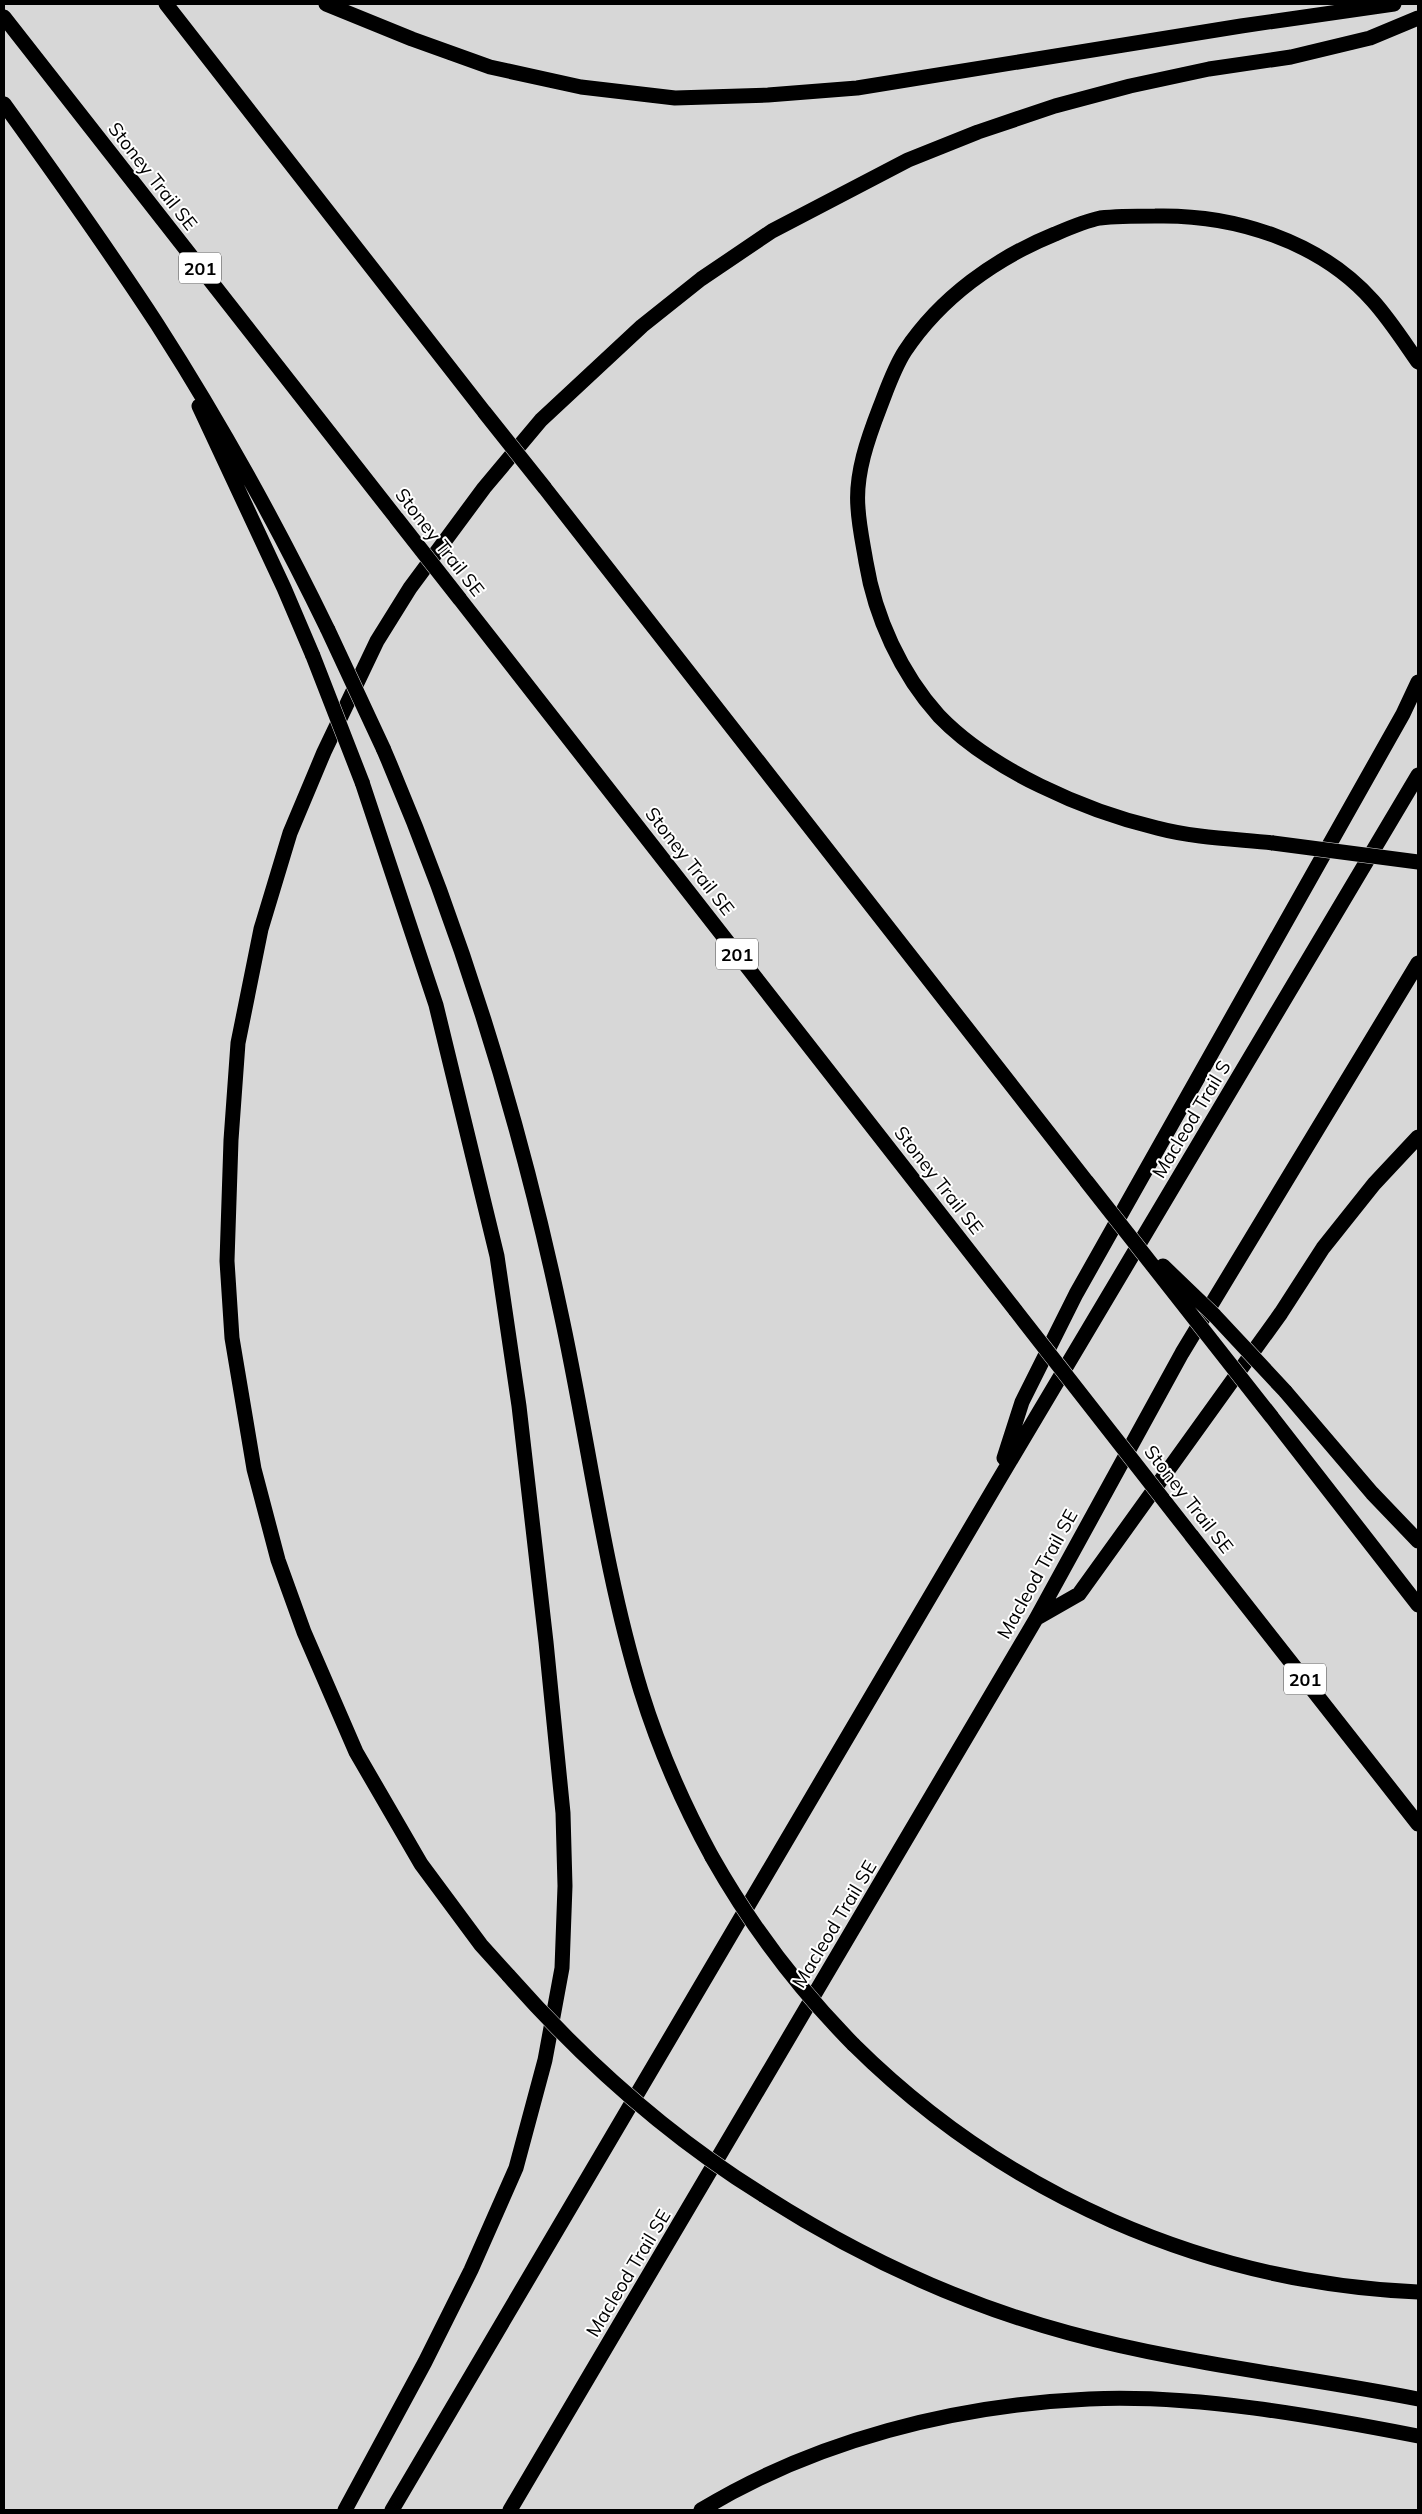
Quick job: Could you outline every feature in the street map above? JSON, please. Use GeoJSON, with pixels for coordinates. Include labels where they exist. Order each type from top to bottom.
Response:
{"type":"FeatureCollection","features":[{"type":"Feature","properties":{"kind":"highway"},"geometry":{"type":"LineString","coordinates":[[166,4],[1418,1605]]}},
{"type":"Feature","properties":{"kind":"highway"},"geometry":{"type":"LineString","coordinates":[[326,4],[412,40],[490,66],[582,87],[675,98],[768,95],[857,88],[1240,26],[1394,4]]}},
{"type":"Feature","properties":{"kind":"highway","name":"Stoney Trail SE"},"geometry":{"type":"LineString","coordinates":[[4,17],[1418,1824]]}},
{"type":"Feature","properties":{"kind":"highway"},"geometry":{"type":"LineString","coordinates":[[1418,18],[1370,38],[1292,58],[1209,69],[1130,86],[1055,106],[978,132],[908,160],[772,231],[701,279],[642,326],[541,420],[484,488],[410,588],[377,641],[324,752],[290,833],[261,929],[238,1043],[231,1140],[227,1261],[232,1338],[254,1469],[278,1560],[304,1632],[356,1752],[421,1864],[481,1945],[563,2035],[646,2111],[722,2170],[857,2251],[905,2273],[952,2293],[1068,2333],[1189,2360],[1418,2399]]}},
{"type":"Feature","properties":{"kind":"highway"},"geometry":{"type":"LineString","coordinates":[[4,104],[80,209],[180,360],[254,486],[328,630],[383,748],[449,916],[483,1017],[515,1124],[561,1311],[609,1560],[641,1692],[675,1783],[712,1857],[746,1912],[777,1957],[820,2010],[853,2044],[908,2095],[974,2145],[1040,2187],[1114,2223],[1196,2254],[1263,2272],[1348,2287],[1418,2292]]}},
{"type":"Feature","properties":{"kind":"highway"},"geometry":{"type":"LineString","coordinates":[[1418,362],[1373,300],[1334,265],[1300,248],[1253,228],[1194,216],[1098,219],[1022,247],[988,268],[930,318],[904,352],[871,430],[862,465],[857,505],[871,592],[888,634],[910,678],[940,716],[971,743],[1007,769],[1042,787],[1121,818],[1160,829],[1418,862]]}},
{"type":"Feature","properties":{"kind":"highway"},"geometry":{"type":"LineString","coordinates":[[180,360],[201,412],[264,543],[313,656],[362,782],[436,1005],[497,1256],[519,1406],[563,1813],[565,1886],[562,1968],[545,2060],[516,2168],[471,2270],[425,2362],[344,2510]]}},
{"type":"Feature","properties":{"kind":"highway"},"geometry":{"type":"LineString","coordinates":[[392,2510],[997,1483],[1022,1402],[1076,1294],[1403,714],[1418,682]]}},
{"type":"Feature","properties":{"kind":"highway","name":"Macleod Trail S"},"geometry":{"type":"LineString","coordinates":[[997,1483],[1418,775]]}},
{"type":"Feature","properties":{"kind":"highway","name":"Macleod Trail SE"},"geometry":{"type":"LineString","coordinates":[[510,2510],[1036,1619],[1182,1353],[1418,963]]}},
{"type":"Feature","properties":{"kind":"highway"},"geometry":{"type":"LineString","coordinates":[[1036,1619],[1079,1594],[1281,1312],[1323,1248],[1374,1184],[1418,1137]]}},
{"type":"Feature","properties":{"kind":"highway"},"geometry":{"type":"LineString","coordinates":[[1124,1229],[1215,1316],[1285,1391],[1372,1493],[1418,1541]]}},
{"type":"Feature","properties":{"kind":"highway"},"geometry":{"type":"LineString","coordinates":[[701,2510],[767,2476],[836,2447],[950,2416],[1020,2406],[1090,2399],[1216,2404],[1418,2436]]}},
{"type":"Feature","properties":{"kind":"shaded area"},"geometry":{"type":"Polygon","coordinates":[[[4,4],[1418,4],[1418,2510],[4,2510],[4,4]]]}}]}
